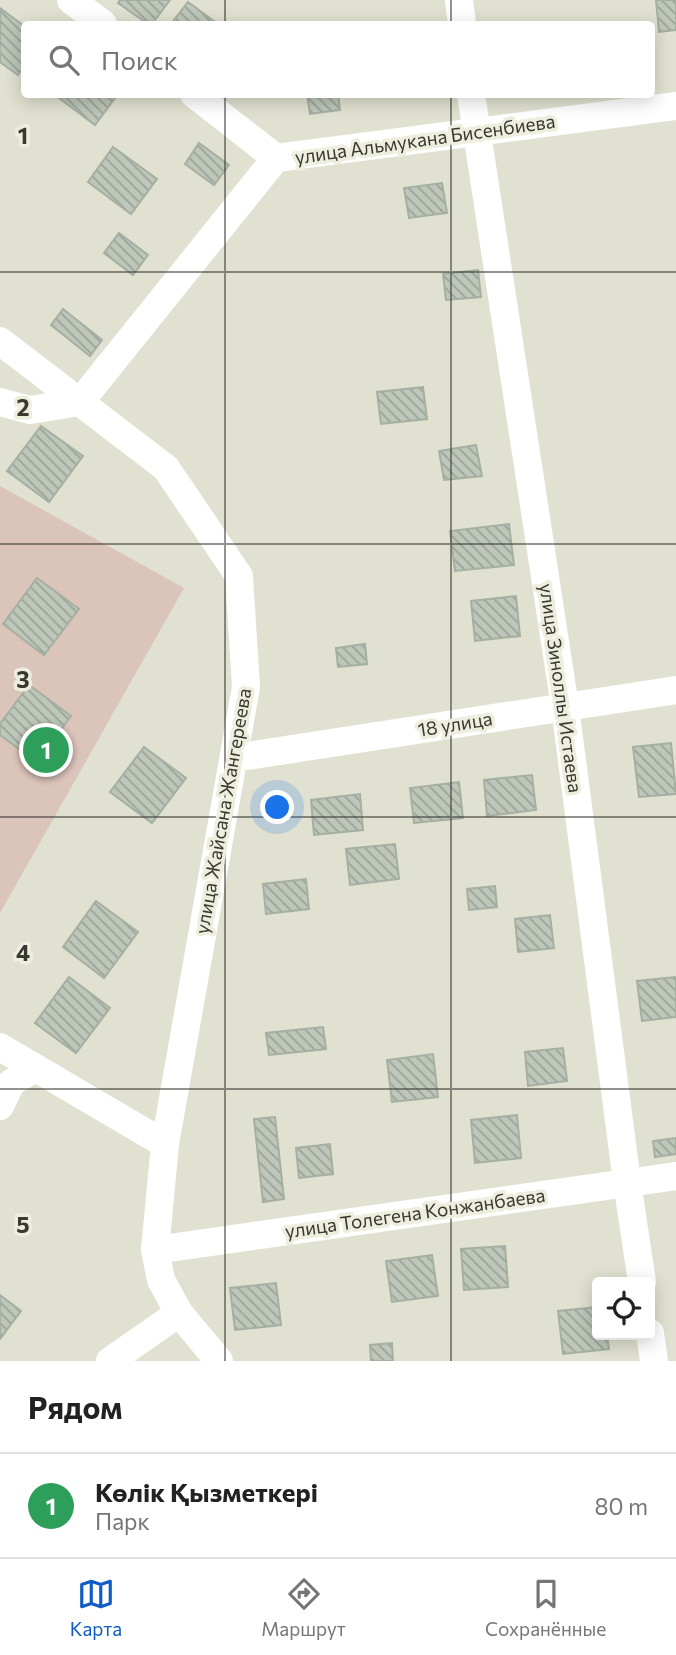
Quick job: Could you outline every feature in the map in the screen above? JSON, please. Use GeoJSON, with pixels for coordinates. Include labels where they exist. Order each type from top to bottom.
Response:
{"type":"FeatureCollection","features":[{"type":"Feature","properties":{"kind":"street"},"geometry":{"type":"LineString","coordinates":[[71,0],[99,21]]}},
{"type":"Feature","properties":{"kind":"street"},"geometry":{"type":"LineString","coordinates":[[459,0],[462,21]]}},
{"type":"Feature","properties":{"kind":"street"},"geometry":{"type":"LineString","coordinates":[[199,98],[276,158]]}},
{"type":"Feature","properties":{"kind":"street","name":"улица Зиноллы Истаева"},"geometry":{"type":"LineString","coordinates":[[472,98],[565,707],[641,1277]]}},
{"type":"Feature","properties":{"kind":"street","name":"улица Альмукана Бисенбиева"},"geometry":{"type":"LineString","coordinates":[[80,402],[276,158],[676,106]]}},
{"type":"Feature","properties":{"kind":"street","name":"улица Жайсана Жангереева"},"geometry":{"type":"LineString","coordinates":[[0,341],[166,468],[239,576],[246,687],[165,1144],[155,1250],[161,1280],[179,1313],[219,1361]]}},
{"type":"Feature","properties":{"kind":"street"},"geometry":{"type":"LineString","coordinates":[[0,402],[30,410],[80,402]]}},
{"type":"Feature","properties":{"kind":"street","name":"18 улица"},"geometry":{"type":"LineString","coordinates":[[234,758],[676,690]]}},
{"type":"Feature","properties":{"kind":"street"},"geometry":{"type":"LineString","coordinates":[[0,1047],[165,1144]]}},
{"type":"Feature","properties":{"kind":"street"},"geometry":{"type":"LineString","coordinates":[[0,1106],[11,1083],[35,1068]]}},
{"type":"Feature","properties":{"kind":"street","name":"улица Толегена Конжанбаева"},"geometry":{"type":"LineString","coordinates":[[155,1250],[676,1176]]}},
{"type":"Feature","properties":{"kind":"street"},"geometry":{"type":"LineString","coordinates":[[110,1361],[179,1313]]}},
{"type":"Feature","properties":{"kind":"street"},"geometry":{"type":"LineString","coordinates":[[651,1340],[654,1361]]}},
{"type":"Feature","properties":{"kind":"shaded area"},"geometry":{"type":"Polygon","coordinates":[[[0,486],[184,588],[0,913],[0,486]]]}},
{"type":"Feature","properties":{"kind":"building"},"geometry":{"type":"Polygon","coordinates":[[[120,0],[170,0],[154,21],[144,21],[118,3],[120,0]]]}},
{"type":"Feature","properties":{"kind":"building"},"geometry":{"type":"Polygon","coordinates":[[[656,0],[676,0],[676,30],[659,32],[656,0]]]}},
{"type":"Feature","properties":{"kind":"building"},"geometry":{"type":"Polygon","coordinates":[[[188,2],[214,21],[173,21],[188,2]]]}},
{"type":"Feature","properties":{"kind":"building"},"geometry":{"type":"Polygon","coordinates":[[[0,8],[21,24],[21,70],[18,75],[0,62],[0,8]]]}},
{"type":"Feature","properties":{"kind":"building"},"geometry":{"type":"Polygon","coordinates":[[[59,98],[115,98],[95,125],[59,98]]]}},
{"type":"Feature","properties":{"kind":"building"},"geometry":{"type":"Polygon","coordinates":[[[308,98],[338,98],[340,110],[310,114],[308,98]]]}},
{"type":"Feature","properties":{"kind":"building"},"geometry":{"type":"Polygon","coordinates":[[[199,143],[229,165],[214,185],[185,164],[199,143]]]}},
{"type":"Feature","properties":{"kind":"building"},"geometry":{"type":"Polygon","coordinates":[[[113,147],[157,179],[131,214],[88,182],[113,147]]]}},
{"type":"Feature","properties":{"kind":"building"},"geometry":{"type":"Polygon","coordinates":[[[442,183],[447,213],[409,218],[404,188],[442,183]]]}},
{"type":"Feature","properties":{"kind":"building"},"geometry":{"type":"Polygon","coordinates":[[[119,233],[148,255],[133,275],[104,253],[119,233]]]}},
{"type":"Feature","properties":{"kind":"building"},"geometry":{"type":"Polygon","coordinates":[[[478,270],[481,297],[446,300],[443,274],[478,270]]]}},
{"type":"Feature","properties":{"kind":"building"},"geometry":{"type":"Polygon","coordinates":[[[63,309],[102,340],[90,356],[51,325],[63,309]]]}},
{"type":"Feature","properties":{"kind":"building"},"geometry":{"type":"Polygon","coordinates":[[[423,387],[427,419],[381,424],[377,392],[423,387]]]}},
{"type":"Feature","properties":{"kind":"building"},"geometry":{"type":"Polygon","coordinates":[[[41,426],[83,456],[49,502],[7,471],[41,426]]]}},
{"type":"Feature","properties":{"kind":"building"},"geometry":{"type":"Polygon","coordinates":[[[476,445],[482,476],[444,480],[439,451],[476,445]]]}},
{"type":"Feature","properties":{"kind":"building"},"geometry":{"type":"Polygon","coordinates":[[[509,524],[514,565],[455,571],[450,531],[509,524]]]}},
{"type":"Feature","properties":{"kind":"building"},"geometry":{"type":"Polygon","coordinates":[[[37,578],[79,609],[44,655],[3,624],[37,578]]]}},
{"type":"Feature","properties":{"kind":"building"},"geometry":{"type":"Polygon","coordinates":[[[516,596],[520,636],[475,641],[471,601],[516,596]]]}},
{"type":"Feature","properties":{"kind":"building"},"geometry":{"type":"Polygon","coordinates":[[[365,644],[367,664],[338,667],[336,648],[365,644]]]}},
{"type":"Feature","properties":{"kind":"building"},"geometry":{"type":"Polygon","coordinates":[[[29,685],[71,716],[37,762],[0,735],[0,724],[29,685]]]}},
{"type":"Feature","properties":{"kind":"building"},"geometry":{"type":"Polygon","coordinates":[[[671,743],[676,794],[639,797],[633,747],[671,743]]]}},
{"type":"Feature","properties":{"kind":"building"},"geometry":{"type":"Polygon","coordinates":[[[144,747],[186,778],[152,823],[110,792],[144,747]]]}},
{"type":"Feature","properties":{"kind":"building"},"geometry":{"type":"Polygon","coordinates":[[[532,775],[536,810],[487,816],[484,780],[532,775]]]}},
{"type":"Feature","properties":{"kind":"building"},"geometry":{"type":"Polygon","coordinates":[[[459,782],[463,818],[414,823],[410,788],[459,782]]]}},
{"type":"Feature","properties":{"kind":"building"},"geometry":{"type":"Polygon","coordinates":[[[360,794],[363,830],[314,835],[311,800],[360,794]]]}},
{"type":"Feature","properties":{"kind":"building"},"geometry":{"type":"Polygon","coordinates":[[[395,844],[399,879],[350,885],[346,849],[395,844]]]}},
{"type":"Feature","properties":{"kind":"building"},"geometry":{"type":"Polygon","coordinates":[[[306,879],[309,909],[266,914],[263,884],[306,879]]]}},
{"type":"Feature","properties":{"kind":"building"},"geometry":{"type":"Polygon","coordinates":[[[495,886],[497,907],[469,910],[467,889],[495,886]]]}},
{"type":"Feature","properties":{"kind":"building"},"geometry":{"type":"Polygon","coordinates":[[[96,901],[138,932],[104,978],[63,947],[96,901]]]}},
{"type":"Feature","properties":{"kind":"building"},"geometry":{"type":"Polygon","coordinates":[[[550,915],[554,948],[518,952],[515,919],[550,915]]]}},
{"type":"Feature","properties":{"kind":"building"},"geometry":{"type":"Polygon","coordinates":[[[69,977],[110,1008],[76,1053],[35,1023],[69,977]]]}},
{"type":"Feature","properties":{"kind":"building"},"geometry":{"type":"Polygon","coordinates":[[[676,977],[676,1017],[642,1021],[637,981],[676,977]]]}},
{"type":"Feature","properties":{"kind":"building"},"geometry":{"type":"Polygon","coordinates":[[[323,1027],[326,1049],[269,1055],[266,1033],[323,1027]]]}},
{"type":"Feature","properties":{"kind":"building"},"geometry":{"type":"Polygon","coordinates":[[[563,1048],[567,1081],[528,1086],[525,1052],[563,1048]]]}},
{"type":"Feature","properties":{"kind":"building"},"geometry":{"type":"Polygon","coordinates":[[[433,1054],[438,1097],[392,1102],[387,1060],[433,1054]]]}},
{"type":"Feature","properties":{"kind":"building"},"geometry":{"type":"Polygon","coordinates":[[[517,1115],[521,1158],[475,1163],[471,1120],[517,1115]]]}},
{"type":"Feature","properties":{"kind":"building"},"geometry":{"type":"Polygon","coordinates":[[[275,1117],[284,1199],[263,1202],[254,1119],[275,1117]]]}},
{"type":"Feature","properties":{"kind":"building"},"geometry":{"type":"Polygon","coordinates":[[[676,1138],[676,1154],[655,1157],[653,1141],[676,1138]]]}},
{"type":"Feature","properties":{"kind":"building"},"geometry":{"type":"Polygon","coordinates":[[[330,1144],[333,1174],[299,1178],[296,1148],[330,1144]]]}},
{"type":"Feature","properties":{"kind":"building"},"geometry":{"type":"Polygon","coordinates":[[[505,1246],[508,1287],[464,1290],[461,1249],[505,1246]]]}},
{"type":"Feature","properties":{"kind":"building"},"geometry":{"type":"Polygon","coordinates":[[[432,1255],[438,1296],[392,1302],[386,1261],[432,1255]]]}},
{"type":"Feature","properties":{"kind":"building"},"geometry":{"type":"Polygon","coordinates":[[[276,1283],[281,1325],[235,1330],[230,1288],[276,1283]]]}},
{"type":"Feature","properties":{"kind":"building"},"geometry":{"type":"Polygon","coordinates":[[[0,1295],[21,1311],[0,1339],[0,1295]]]}},
{"type":"Feature","properties":{"kind":"building"},"geometry":{"type":"Polygon","coordinates":[[[592,1308],[592,1340],[608,1340],[609,1349],[563,1354],[558,1311],[592,1308]]]}},
{"type":"Feature","properties":{"kind":"building"},"geometry":{"type":"Polygon","coordinates":[[[392,1343],[393,1361],[371,1361],[370,1345],[392,1343]]]}},
{"type":"Feature","properties":{"kind":"place","name":"Көлік Қызметкері"},"geometry":{"type":"Point","coordinates":[46,750]}}]}
